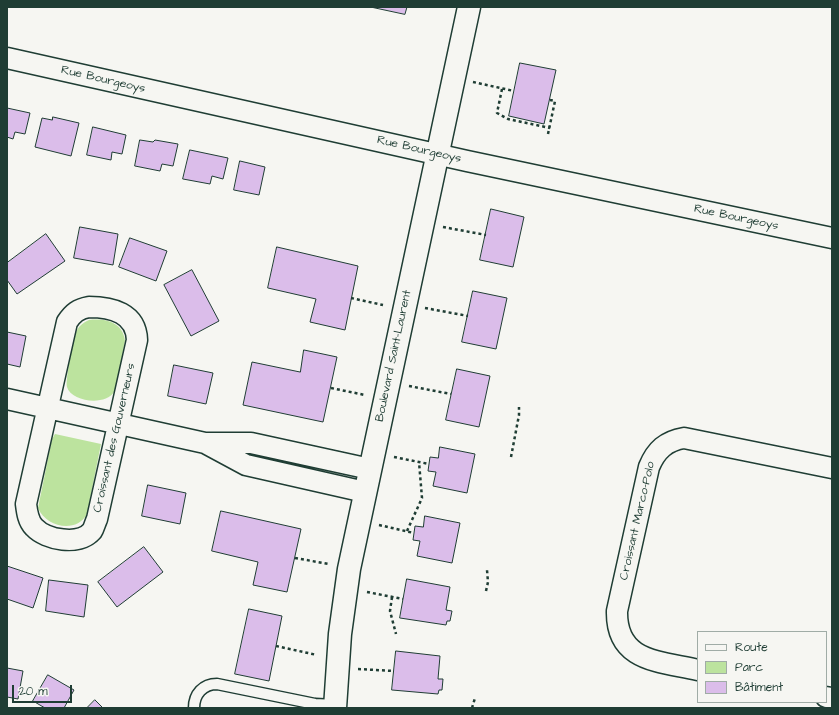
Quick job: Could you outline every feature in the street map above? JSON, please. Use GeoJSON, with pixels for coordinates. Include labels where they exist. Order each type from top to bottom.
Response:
{"type":"FeatureCollection","features":[{"type":"Feature","properties":{"kind":"street","name":"Boulevard Saint-Laurent"},"geometry":{"type":"LineString","coordinates":[[335,706],[342,611],[365,492],[436,154],[469,7]]}},
{"type":"Feature","properties":{"kind":"street","name":"Rue Bourgeoys"},"geometry":{"type":"LineString","coordinates":[[7,58],[436,154],[832,238]]}},
{"type":"Feature","properties":{"kind":"street","name":"Croissant des Gouverneurs"},"geometry":{"type":"LineString","coordinates":[[89,307],[115,310],[125,315],[133,322],[137,340],[97,519],[92,530],[87,535],[78,539],[55,538],[35,528],[30,521],[26,504],[48,408],[65,330],[72,314],[80,308],[89,307]]}},
{"type":"Feature","properties":{"kind":"street"},"geometry":{"type":"LineString","coordinates":[[7,399],[205,443],[251,443],[370,469]]}},
{"type":"Feature","properties":{"kind":"street","name":"Croissant Marco-Polo"},"geometry":{"type":"LineString","coordinates":[[697,670],[641,656],[632,650],[619,633],[617,611],[649,467],[653,456],[666,444],[674,440],[684,438],[832,468]]}},
{"type":"Feature","properties":{"kind":"street"},"geometry":{"type":"LineString","coordinates":[[205,443],[246,465],[365,492]]}},
{"type":"Feature","properties":{"kind":"lane"},"geometry":{"type":"LineString","coordinates":[[194,708],[194,702],[203,688],[209,684],[217,684],[315,704],[335,706]]}},
{"type":"Feature","properties":{"kind":"path"},"geometry":{"type":"LineString","coordinates":[[473,82],[514,91]]}},
{"type":"Feature","properties":{"kind":"path"},"geometry":{"type":"LineString","coordinates":[[502,89],[497,113],[508,119],[550,128]]}},
{"type":"Feature","properties":{"kind":"path"},"geometry":{"type":"LineString","coordinates":[[548,134],[555,101],[550,100]]}},
{"type":"Feature","properties":{"kind":"path"},"geometry":{"type":"LineString","coordinates":[[442,226],[486,235]]}},
{"type":"Feature","properties":{"kind":"path"},"geometry":{"type":"LineString","coordinates":[[351,298],[383,305]]}},
{"type":"Feature","properties":{"kind":"path"},"geometry":{"type":"LineString","coordinates":[[425,308],[468,316]]}},
{"type":"Feature","properties":{"kind":"path"},"geometry":{"type":"LineString","coordinates":[[408,386],[452,394]]}},
{"type":"Feature","properties":{"kind":"path"},"geometry":{"type":"LineString","coordinates":[[331,388],[365,395]]}},
{"type":"Feature","properties":{"kind":"path"},"geometry":{"type":"LineString","coordinates":[[511,457],[520,415],[519,407]]}},
{"type":"Feature","properties":{"kind":"path"},"geometry":{"type":"LineString","coordinates":[[393,456],[429,464]]}},
{"type":"Feature","properties":{"kind":"path"},"geometry":{"type":"LineString","coordinates":[[407,532],[422,498],[420,462]]}},
{"type":"Feature","properties":{"kind":"path"},"geometry":{"type":"LineString","coordinates":[[379,525],[414,533]]}},
{"type":"Feature","properties":{"kind":"path"},"geometry":{"type":"LineString","coordinates":[[295,558],[329,564]]}},
{"type":"Feature","properties":{"kind":"path"},"geometry":{"type":"LineString","coordinates":[[486,570],[488,582],[486,591]]}},
{"type":"Feature","properties":{"kind":"path"},"geometry":{"type":"LineString","coordinates":[[366,592],[404,599]]}},
{"type":"Feature","properties":{"kind":"path"},"geometry":{"type":"LineString","coordinates":[[392,597],[390,611],[396,634]]}},
{"type":"Feature","properties":{"kind":"path"},"geometry":{"type":"LineString","coordinates":[[276,646],[317,655]]}},
{"type":"Feature","properties":{"kind":"path"},"geometry":{"type":"LineString","coordinates":[[357,669],[394,671]]}},
{"type":"Feature","properties":{"kind":"path"},"geometry":{"type":"LineString","coordinates":[[472,708],[475,698]]}},
{"type":"Feature","properties":{"kind":"green space"},"geometry":{"type":"Polygon","coordinates":[[[89,320],[107,321],[117,325],[124,335],[125,341],[114,392],[110,396],[97,401],[82,399],[75,396],[67,387],[68,367],[77,330],[81,325],[89,320]]]}},
{"type":"Feature","properties":{"kind":"green space"},"geometry":{"type":"Polygon","coordinates":[[[55,434],[101,444],[87,514],[76,524],[69,526],[61,526],[47,520],[38,508],[52,439],[55,434]]]}},
{"type":"Feature","properties":{"kind":"building"},"geometry":{"type":"Polygon","coordinates":[[[371,7],[407,7],[405,14],[371,7]]]}},
{"type":"Feature","properties":{"kind":"building"},"geometry":{"type":"Polygon","coordinates":[[[520,63],[556,70],[544,124],[509,116],[520,63]]]}},
{"type":"Feature","properties":{"kind":"building"},"geometry":{"type":"Polygon","coordinates":[[[7,108],[30,113],[25,134],[15,132],[13,139],[7,137],[7,108]]]}},
{"type":"Feature","properties":{"kind":"building"},"geometry":{"type":"Polygon","coordinates":[[[53,117],[79,123],[71,156],[35,147],[42,118],[52,120],[53,117]]]}},
{"type":"Feature","properties":{"kind":"building"},"geometry":{"type":"Polygon","coordinates":[[[93,127],[126,135],[122,154],[112,152],[111,160],[87,155],[93,127]]]}},
{"type":"Feature","properties":{"kind":"building"},"geometry":{"type":"Polygon","coordinates":[[[140,140],[153,142],[155,140],[178,144],[173,166],[162,164],[160,171],[135,166],[140,140]]]}},
{"type":"Feature","properties":{"kind":"building"},"geometry":{"type":"Polygon","coordinates":[[[190,150],[228,158],[223,179],[212,176],[210,184],[183,179],[190,150]]]}},
{"type":"Feature","properties":{"kind":"building"},"geometry":{"type":"Polygon","coordinates":[[[240,161],[265,167],[259,195],[234,190],[240,161]]]}},
{"type":"Feature","properties":{"kind":"building"},"geometry":{"type":"Polygon","coordinates":[[[491,209],[524,217],[513,267],[480,260],[491,209]]]}},
{"type":"Feature","properties":{"kind":"building"},"geometry":{"type":"Polygon","coordinates":[[[80,227],[118,234],[113,265],[74,258],[80,227]]]}},
{"type":"Feature","properties":{"kind":"building"},"geometry":{"type":"Polygon","coordinates":[[[46,234],[65,261],[17,294],[7,280],[7,263],[46,234]]]}},
{"type":"Feature","properties":{"kind":"building"},"geometry":{"type":"Polygon","coordinates":[[[130,238],[167,251],[156,281],[119,267],[130,238]]]}},
{"type":"Feature","properties":{"kind":"building"},"geometry":{"type":"Polygon","coordinates":[[[277,247],[358,266],[345,330],[310,322],[316,299],[268,288],[277,247]]]}},
{"type":"Feature","properties":{"kind":"building"},"geometry":{"type":"Polygon","coordinates":[[[192,270],[219,321],[191,336],[164,285],[192,270]]]}},
{"type":"Feature","properties":{"kind":"building"},"geometry":{"type":"Polygon","coordinates":[[[473,291],[507,298],[496,349],[462,342],[473,291]]]}},
{"type":"Feature","properties":{"kind":"building"},"geometry":{"type":"Polygon","coordinates":[[[7,332],[26,336],[20,367],[7,364],[7,332]]]}},
{"type":"Feature","properties":{"kind":"building"},"geometry":{"type":"Polygon","coordinates":[[[304,350],[337,357],[323,422],[243,405],[252,362],[300,372],[304,350]]]}},
{"type":"Feature","properties":{"kind":"building"},"geometry":{"type":"Polygon","coordinates":[[[174,365],[213,373],[206,404],[168,396],[174,365]]]}},
{"type":"Feature","properties":{"kind":"building"},"geometry":{"type":"Polygon","coordinates":[[[457,369],[490,376],[479,427],[446,420],[457,369]]]}},
{"type":"Feature","properties":{"kind":"building"},"geometry":{"type":"Polygon","coordinates":[[[440,447],[475,454],[467,493],[433,486],[436,472],[428,471],[430,457],[438,458],[440,447]]]}},
{"type":"Feature","properties":{"kind":"building"},"geometry":{"type":"Polygon","coordinates":[[[148,485],[186,493],[180,524],[142,516],[148,485]]]}},
{"type":"Feature","properties":{"kind":"building"},"geometry":{"type":"Polygon","coordinates":[[[221,511],[301,529],[287,592],[253,585],[258,562],[212,551],[221,511]]]}},
{"type":"Feature","properties":{"kind":"building"},"geometry":{"type":"Polygon","coordinates":[[[425,516],[460,523],[452,563],[417,556],[420,541],[413,540],[415,526],[423,527],[425,516]]]}},
{"type":"Feature","properties":{"kind":"building"},"geometry":{"type":"Polygon","coordinates":[[[144,547],[163,572],[117,607],[98,582],[144,547]]]}},
{"type":"Feature","properties":{"kind":"building"},"geometry":{"type":"Polygon","coordinates":[[[7,566],[43,578],[33,608],[7,599],[7,566]]]}},
{"type":"Feature","properties":{"kind":"building"},"geometry":{"type":"Polygon","coordinates":[[[407,579],[450,587],[446,610],[452,611],[450,621],[447,621],[446,625],[400,618],[407,579]]]}},
{"type":"Feature","properties":{"kind":"building"},"geometry":{"type":"Polygon","coordinates":[[[49,580],[88,585],[84,617],[46,611],[49,580]]]}},
{"type":"Feature","properties":{"kind":"building"},"geometry":{"type":"Polygon","coordinates":[[[249,609],[282,616],[269,681],[235,674],[249,609]]]}},
{"type":"Feature","properties":{"kind":"building"},"geometry":{"type":"Polygon","coordinates":[[[396,651],[440,656],[438,679],[443,679],[442,690],[439,690],[438,694],[392,690],[396,651]]]}},
{"type":"Feature","properties":{"kind":"building"},"geometry":{"type":"Polygon","coordinates":[[[7,668],[23,671],[18,699],[7,697],[7,668]]]}},
{"type":"Feature","properties":{"kind":"building"},"geometry":{"type":"Polygon","coordinates":[[[48,675],[74,690],[64,708],[45,708],[33,701],[48,675]]]}},
{"type":"Feature","properties":{"kind":"building"},"geometry":{"type":"Polygon","coordinates":[[[95,700],[103,708],[87,708],[95,700]]]}}]}
